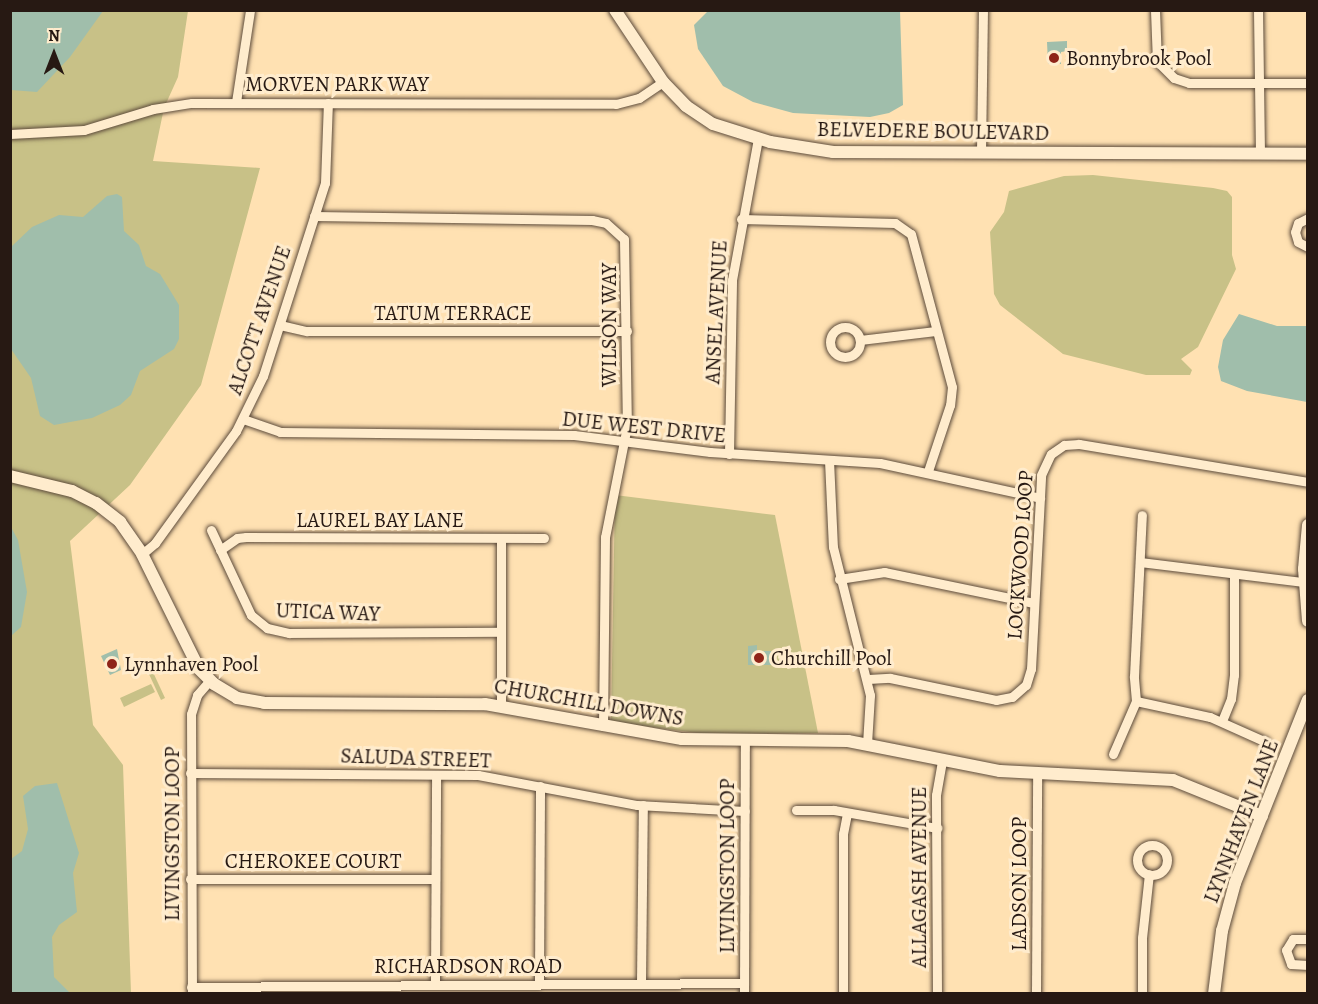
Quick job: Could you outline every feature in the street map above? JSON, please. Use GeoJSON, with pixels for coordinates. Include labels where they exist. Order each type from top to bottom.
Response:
{"type":"FeatureCollection","features":[{"type":"Feature","properties":{"kind":"street"},"geometry":{"type":"LineString","coordinates":[[236,102],[250,10]]}},
{"type":"Feature","properties":{"kind":"street","name":"BELVEDERE BOULEVARD"},"geometry":{"type":"LineString","coordinates":[[615,10],[663,82],[686,106],[713,124],[758,138],[833,152],[1308,154]]}},
{"type":"Feature","properties":{"kind":"street"},"geometry":{"type":"LineString","coordinates":[[981,152],[983,10]]}},
{"type":"Feature","properties":{"kind":"street"},"geometry":{"type":"LineString","coordinates":[[1155,10],[1157,61],[1173,78],[1189,83],[1308,83]]}},
{"type":"Feature","properties":{"kind":"street"},"geometry":{"type":"LineString","coordinates":[[1258,10],[1260,154]]}},
{"type":"Feature","properties":{"kind":"street","name":"MORVEN PARK WAY"},"geometry":{"type":"LineString","coordinates":[[10,134],[84,130],[172,105],[236,102],[616,104],[639,98],[663,82]]}},
{"type":"Feature","properties":{"kind":"street","name":"ALCOTT AVENUE"},"geometry":{"type":"LineString","coordinates":[[142,554],[161,535],[243,419],[280,325],[327,171],[328,103]]}},
{"type":"Feature","properties":{"kind":"street","name":"ANSEL AVENUE"},"geometry":{"type":"LineString","coordinates":[[729,454],[730,308],[741,219],[758,138]]}},
{"type":"Feature","properties":{"kind":"street","name":"WILSON WAY"},"geometry":{"type":"LineString","coordinates":[[314,216],[606,223],[624,239],[627,252],[625,442],[607,521],[603,726]]}},
{"type":"Feature","properties":{"kind":"street"},"geometry":{"type":"LineString","coordinates":[[1308,218],[1298,223],[1294,232],[1298,242],[1308,247]]}},
{"type":"Feature","properties":{"kind":"street"},"geometry":{"type":"LineString","coordinates":[[741,219],[895,223],[903,226],[915,243],[935,332],[950,376],[952,396],[928,471]]}},
{"type":"Feature","properties":{"kind":"street","name":"TATUM TERRACE"},"geometry":{"type":"LineString","coordinates":[[280,325],[307,331],[627,331]]}},
{"type":"Feature","properties":{"kind":"street"},"geometry":{"type":"LineString","coordinates":[[860,340],[935,332]]}},
{"type":"Feature","properties":{"kind":"street","name":"DUE WEST DRIVE"},"geometry":{"type":"LineString","coordinates":[[243,419],[280,432],[551,435],[729,454],[880,463],[928,471],[1040,498]]}},
{"type":"Feature","properties":{"kind":"street","name":"LOCKWOOD LOOP"},"geometry":{"type":"LineString","coordinates":[[868,679],[890,678],[996,700],[1012,697],[1029,679],[1040,498],[1046,461],[1057,449],[1071,444],[1308,482]]}},
{"type":"Feature","properties":{"kind":"street"},"geometry":{"type":"LineString","coordinates":[[830,460],[830,522],[839,579],[868,679],[871,723],[867,744]]}},
{"type":"Feature","properties":{"kind":"street","name":"CHURCHILL DOWNS"},"geometry":{"type":"LineString","coordinates":[[10,477],[65,489],[96,503],[129,532],[194,660],[210,680],[237,698],[264,703],[471,703],[682,739],[829,739],[867,744],[942,761],[1037,775],[1173,780],[1262,816]]}},
{"type":"Feature","properties":{"kind":"street"},"geometry":{"type":"LineString","coordinates":[[1113,754],[1136,701],[1134,687],[1142,515]]}},
{"type":"Feature","properties":{"kind":"street"},"geometry":{"type":"LineString","coordinates":[[1308,525],[1304,582],[1308,621]]}},
{"type":"Feature","properties":{"kind":"street","name":"UTICA WAY"},"geometry":{"type":"LineString","coordinates":[[211,530],[251,615],[277,631],[501,632]]}},
{"type":"Feature","properties":{"kind":"street","name":"LAUREL BAY LANE"},"geometry":{"type":"LineString","coordinates":[[220,550],[237,538],[246,537],[544,538]]}},
{"type":"Feature","properties":{"kind":"street"},"geometry":{"type":"LineString","coordinates":[[501,538],[501,707]]}},
{"type":"Feature","properties":{"kind":"street"},"geometry":{"type":"LineString","coordinates":[[1140,562],[1304,582]]}},
{"type":"Feature","properties":{"kind":"street"},"geometry":{"type":"LineString","coordinates":[[839,579],[884,572],[1034,603]]}},
{"type":"Feature","properties":{"kind":"street"},"geometry":{"type":"LineString","coordinates":[[1222,721],[1232,699],[1234,575]]}},
{"type":"Feature","properties":{"kind":"street","name":"LIVINGSTON LOOP"},"geometry":{"type":"LineString","coordinates":[[192,990],[190,773],[192,705],[210,680]]}},
{"type":"Feature","properties":{"kind":"street"},"geometry":{"type":"LineString","coordinates":[[1136,701],[1222,721],[1266,742]]}},
{"type":"Feature","properties":{"kind":"street","name":"LYNNHAVEN LANE"},"geometry":{"type":"LineString","coordinates":[[1214,993],[1227,907],[1307,702]]}},
{"type":"Feature","properties":{"kind":"street","name":"LIVINGSTON LOOP"},"geometry":{"type":"LineString","coordinates":[[744,993],[745,739]]}},
{"type":"Feature","properties":{"kind":"street","name":"ALLAGASH AVENUE"},"geometry":{"type":"LineString","coordinates":[[937,993],[936,782],[942,761]]}},
{"type":"Feature","properties":{"kind":"street","name":"SALUDA STREET"},"geometry":{"type":"LineString","coordinates":[[190,773],[478,775],[643,805],[745,811]]}},
{"type":"Feature","properties":{"kind":"street"},"geometry":{"type":"LineString","coordinates":[[435,984],[436,775]]}},
{"type":"Feature","properties":{"kind":"street","name":"LADSON LOOP"},"geometry":{"type":"LineString","coordinates":[[1036,993],[1037,775]]}},
{"type":"Feature","properties":{"kind":"street"},"geometry":{"type":"LineString","coordinates":[[538,983],[540,786]]}},
{"type":"Feature","properties":{"kind":"street"},"geometry":{"type":"LineString","coordinates":[[641,983],[643,805]]}},
{"type":"Feature","properties":{"kind":"street"},"geometry":{"type":"LineString","coordinates":[[796,810],[847,813],[937,828]]}},
{"type":"Feature","properties":{"kind":"street"},"geometry":{"type":"LineString","coordinates":[[843,993],[843,834],[847,813]]}},
{"type":"Feature","properties":{"kind":"street"},"geometry":{"type":"LineString","coordinates":[[1142,993],[1142,938],[1149,874]]}},
{"type":"Feature","properties":{"kind":"street","name":"CHEROKEE COURT"},"geometry":{"type":"LineString","coordinates":[[190,879],[435,879]]}},
{"type":"Feature","properties":{"kind":"street"},"geometry":{"type":"LineString","coordinates":[[1308,939],[1293,939],[1286,950],[1291,964],[1308,965]]}},
{"type":"Feature","properties":{"kind":"street","name":"RICHARDSON ROAD"},"geometry":{"type":"LineString","coordinates":[[192,990],[435,984],[744,983]]}},
{"type":"Feature","properties":{"kind":"shaded area"},"geometry":{"type":"Polygon","coordinates":[[[11,10],[103,11],[70,57],[37,92],[11,90],[11,10]]]}},
{"type":"Feature","properties":{"kind":"shaded area"},"geometry":{"type":"Polygon","coordinates":[[[10,11],[188,11],[178,77],[164,108],[153,161],[260,168],[201,385],[130,485],[70,541],[93,725],[123,765],[131,993],[11,993],[10,11]]]}},
{"type":"Feature","properties":{"kind":"shaded area"},"geometry":{"type":"Polygon","coordinates":[[[708,11],[900,11],[903,105],[889,113],[870,117],[793,113],[753,102],[723,86],[698,49],[694,25],[708,11]]]}},
{"type":"Feature","properties":{"kind":"shaded area","name":"Bonnybrook Pool"},"geometry":{"type":"Polygon","coordinates":[[[1067,41],[1067,51],[1061,52],[1061,64],[1048,64],[1047,42],[1067,41]]]}},
{"type":"Feature","properties":{"kind":"shaded area"},"geometry":{"type":"Polygon","coordinates":[[[1093,175],[1213,188],[1227,191],[1232,197],[1232,255],[1236,269],[1198,347],[1181,359],[1192,370],[1190,375],[1146,375],[1063,354],[1000,305],[994,294],[990,232],[1004,212],[1009,191],[1064,176],[1093,175]]]}},
{"type":"Feature","properties":{"kind":"shaded area"},"geometry":{"type":"Polygon","coordinates":[[[117,194],[122,197],[124,231],[139,245],[146,266],[160,274],[179,305],[179,339],[174,349],[140,371],[131,395],[120,405],[92,418],[54,425],[40,416],[31,378],[11,349],[11,247],[32,227],[59,215],[83,217],[107,196],[117,194]]]}},
{"type":"Feature","properties":{"kind":"shaded area"},"geometry":{"type":"Polygon","coordinates":[[[1239,314],[1277,326],[1307,326],[1307,402],[1247,391],[1221,381],[1218,367],[1223,340],[1239,314]]]}},
{"type":"Feature","properties":{"kind":"shaded area"},"geometry":{"type":"Polygon","coordinates":[[[615,495],[775,515],[818,733],[706,734],[611,722],[615,495]]]}},
{"type":"Feature","properties":{"kind":"shaded area"},"geometry":{"type":"Polygon","coordinates":[[[11,527],[18,540],[27,592],[21,627],[11,636],[11,527]]]}},
{"type":"Feature","properties":{"kind":"shaded area","name":"Churchill Pool"},"geometry":{"type":"Polygon","coordinates":[[[757,645],[757,651],[771,651],[771,665],[748,665],[748,646],[757,645]]]}},
{"type":"Feature","properties":{"kind":"shaded area","name":"Lynnhaven Pool"},"geometry":{"type":"Polygon","coordinates":[[[117,649],[121,670],[110,675],[101,656],[117,649]]]}},
{"type":"Feature","properties":{"kind":"shaded area"},"geometry":{"type":"Polygon","coordinates":[[[152,670],[165,698],[161,700],[148,672],[152,670]]]}},
{"type":"Feature","properties":{"kind":"shaded area"},"geometry":{"type":"Polygon","coordinates":[[[151,684],[155,692],[124,707],[120,698],[151,684]]]}},
{"type":"Feature","properties":{"kind":"shaded area"},"geometry":{"type":"Polygon","coordinates":[[[57,783],[79,853],[73,873],[77,912],[59,925],[52,937],[54,977],[70,993],[11,993],[11,859],[22,851],[28,829],[23,796],[35,786],[57,783]]]}},
{"type":"Feature","properties":{"kind":"place","name":"Bonnybrook Pool"},"geometry":{"type":"Point","coordinates":[1054,58]}},
{"type":"Feature","properties":{"kind":"place","name":"Churchill Pool"},"geometry":{"type":"Point","coordinates":[759,658]}},
{"type":"Feature","properties":{"kind":"place","name":"Lynnhaven Pool"},"geometry":{"type":"Point","coordinates":[112,664]}}]}
